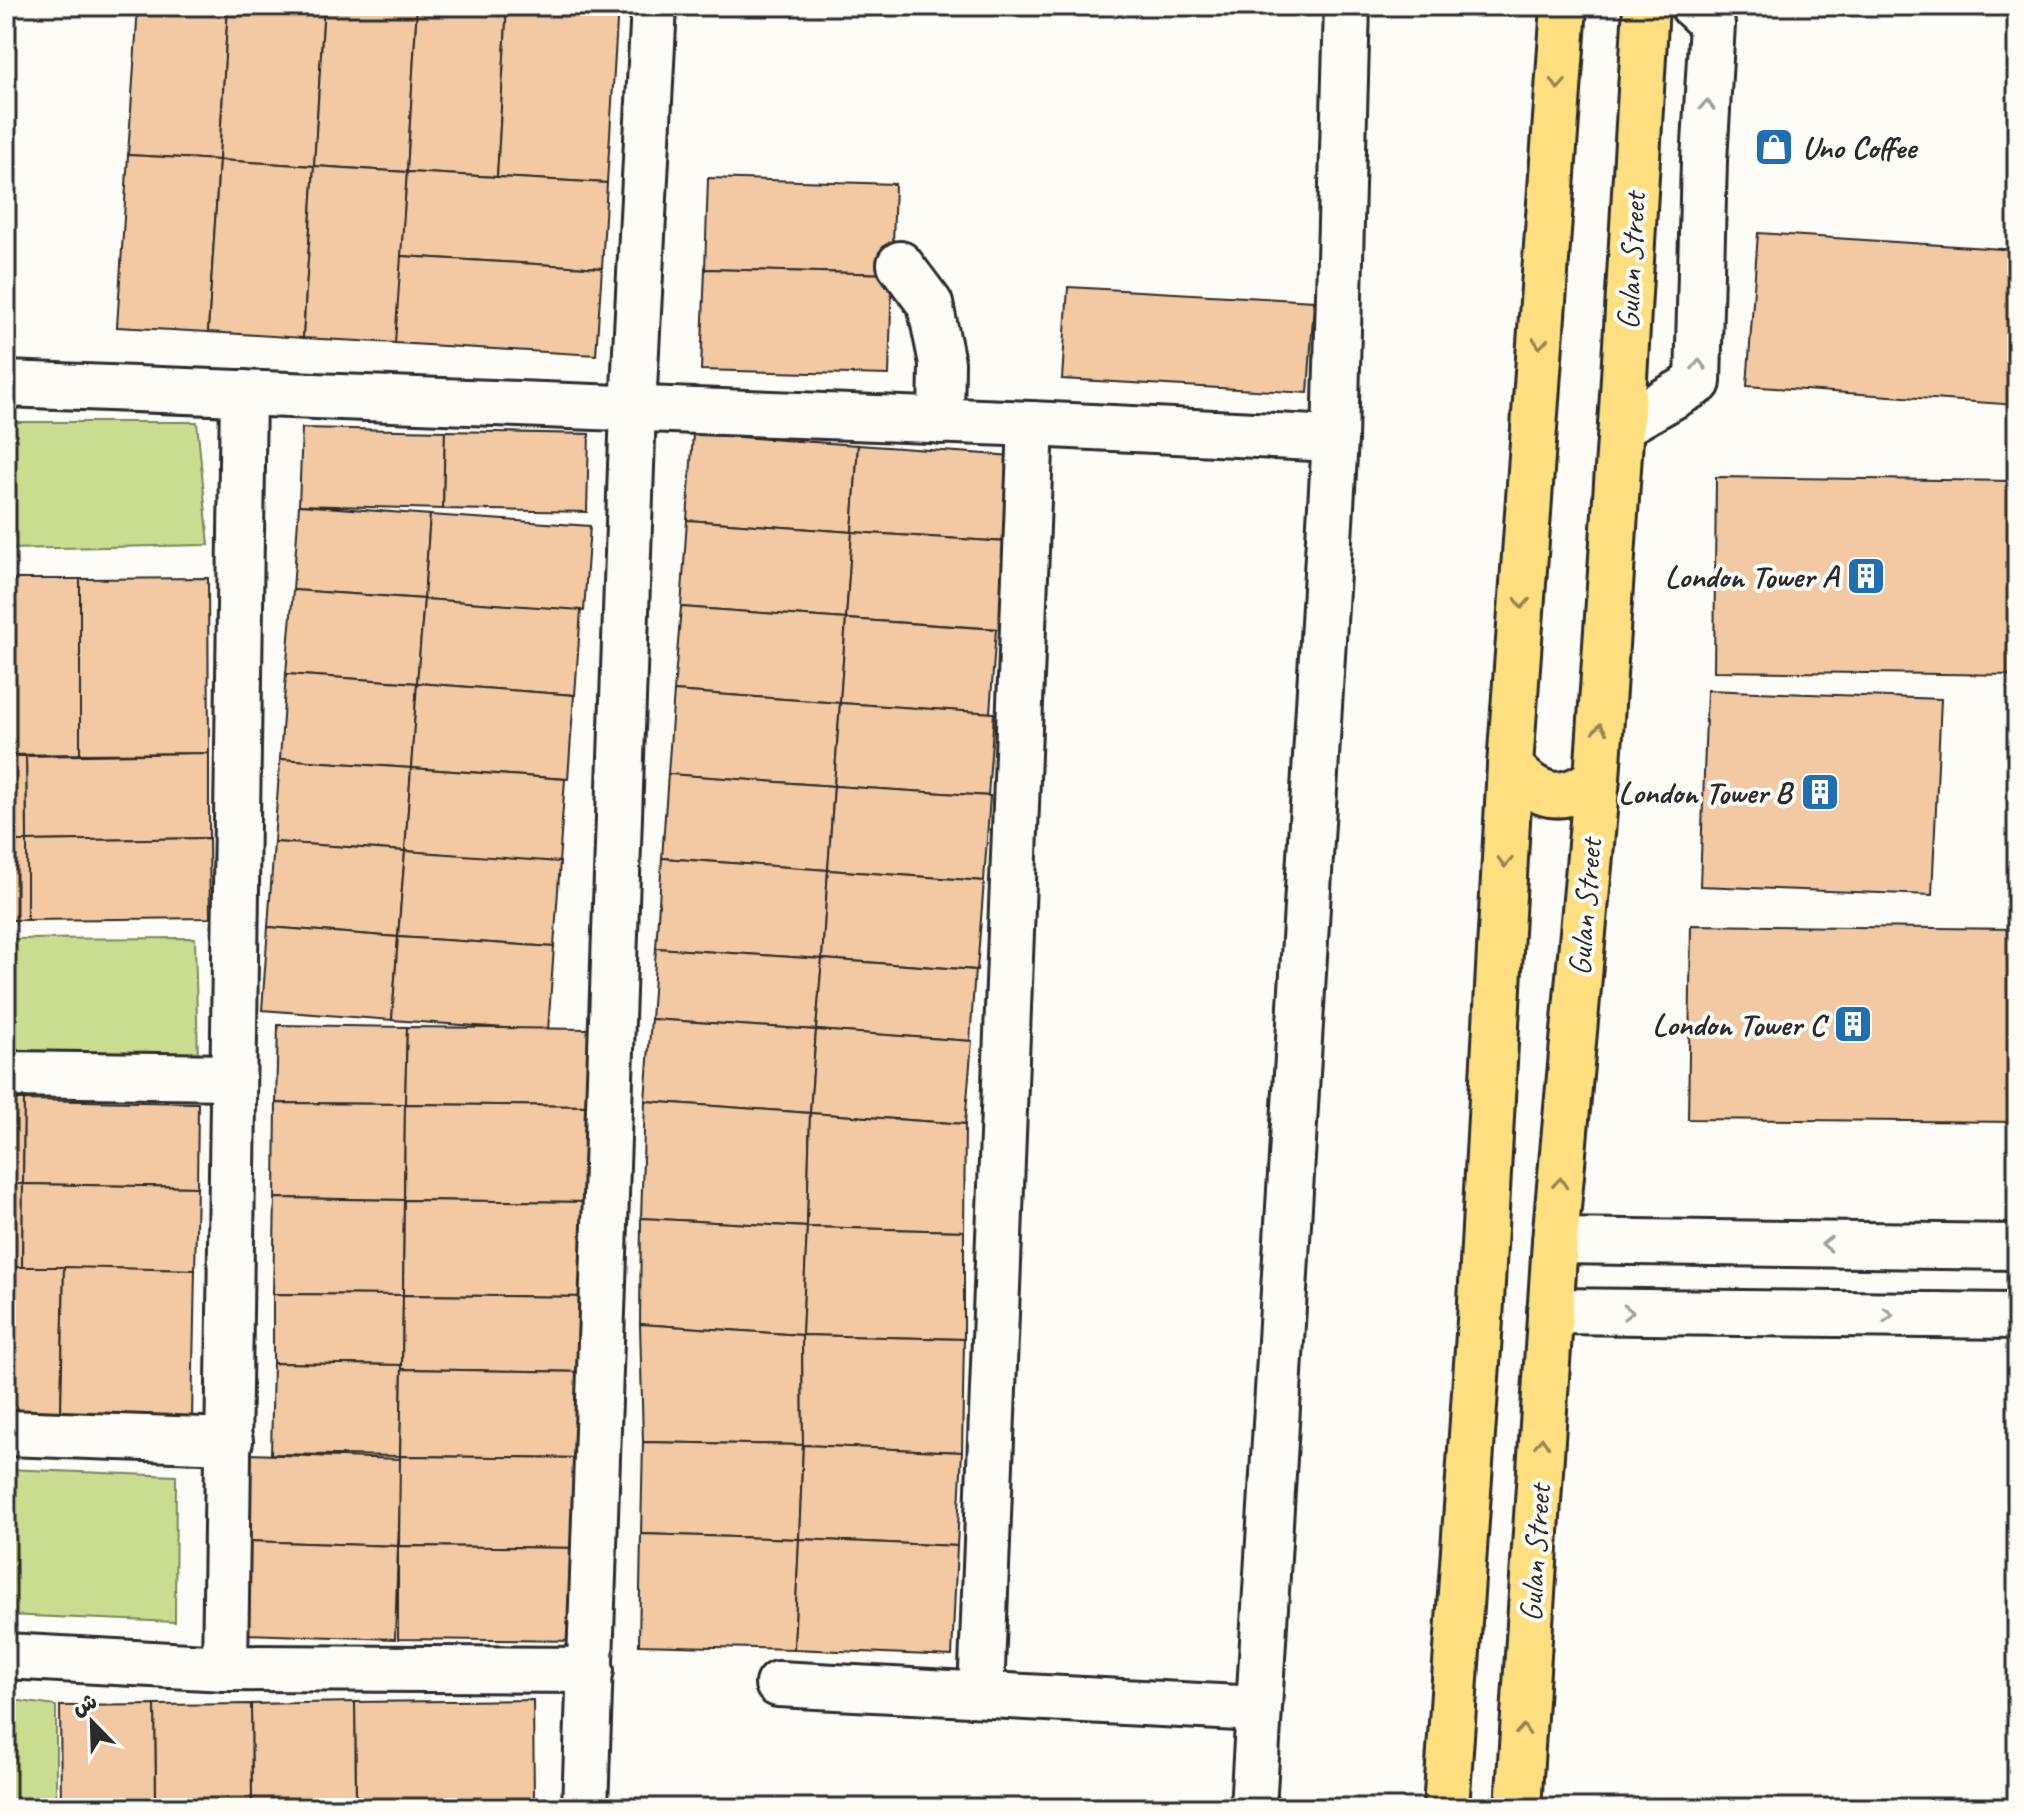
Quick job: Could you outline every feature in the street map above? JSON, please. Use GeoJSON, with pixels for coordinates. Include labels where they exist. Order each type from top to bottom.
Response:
{"type":"FeatureCollection","features":[{"type":"Feature","properties":{"kind":"main road"},"geometry":{"type":"LineString","coordinates":[[1446,1808],[1480,1320],[1510,766],[1564,6]]}},
{"type":"Feature","properties":{"kind":"main road","name":"Gulan Street"},"geometry":{"type":"LineString","coordinates":[[1518,1808],[1555,1241],[1597,778],[1646,6]]}},
{"type":"Feature","properties":{"kind":"main road"},"geometry":{"type":"LineString","coordinates":[[1510,766],[1533,788],[1544,793],[1572,793],[1597,778]]}},
{"type":"Feature","properties":{"kind":"street"},"geometry":{"type":"LineString","coordinates":[[585,1808],[633,408],[654,6]]}},
{"type":"Feature","properties":{"kind":"street"},"geometry":{"type":"LineString","coordinates":[[1253,1808],[1335,439],[1347,6]]}},
{"type":"Feature","properties":{"kind":"street"},"geometry":{"type":"LineString","coordinates":[[1621,426],[1698,382],[1704,161],[1712,24],[1693,6]]}},
{"type":"Feature","properties":{"kind":"street"},"geometry":{"type":"LineString","coordinates":[[900,264],[930,304],[942,363],[941,421]]}},
{"type":"Feature","properties":{"kind":"street"},"geometry":{"type":"LineString","coordinates":[[6,384],[1031,424],[1335,439]]}},
{"type":"Feature","properties":{"kind":"street"},"geometry":{"type":"LineString","coordinates":[[225,1668],[243,393]]}},
{"type":"Feature","properties":{"kind":"street"},"geometry":{"type":"LineString","coordinates":[[981,1694],[1031,424]]}},
{"type":"Feature","properties":{"kind":"street"},"geometry":{"type":"LineString","coordinates":[[6,1074],[233,1077]]}},
{"type":"Feature","properties":{"kind":"street"},"geometry":{"type":"LineString","coordinates":[[1555,1241],[2017,1247]]}},
{"type":"Feature","properties":{"kind":"street"},"geometry":{"type":"LineString","coordinates":[[1550,1311],[2017,1316]]}},
{"type":"Feature","properties":{"kind":"street"},"geometry":{"type":"LineString","coordinates":[[6,1433],[230,1441]]}},
{"type":"Feature","properties":{"kind":"street"},"geometry":{"type":"LineString","coordinates":[[6,1656],[225,1668],[591,1670]]}},
{"type":"Feature","properties":{"kind":"street"},"geometry":{"type":"LineString","coordinates":[[778,1684],[1258,1709]]}},
{"type":"Feature","properties":{"kind":"green space"},"geometry":{"type":"Polygon","coordinates":[[[6,422],[197,422],[209,545],[6,549],[6,422]]]}},
{"type":"Feature","properties":{"kind":"green space"},"geometry":{"type":"Polygon","coordinates":[[[195,938],[198,1059],[6,1049],[6,939],[195,938]]]}},
{"type":"Feature","properties":{"kind":"green space"},"geometry":{"type":"Polygon","coordinates":[[[6,1469],[176,1476],[175,1622],[6,1615],[6,1469]]]}},
{"type":"Feature","properties":{"kind":"green space"},"geometry":{"type":"Polygon","coordinates":[[[6,1699],[56,1706],[56,1808],[6,1808],[6,1699]]]}},
{"type":"Feature","properties":{"kind":"building"},"geometry":{"type":"Polygon","coordinates":[[[138,6],[228,6],[219,160],[128,155],[138,6]]]}},
{"type":"Feature","properties":{"kind":"building"},"geometry":{"type":"Polygon","coordinates":[[[228,6],[324,6],[314,166],[219,160],[228,6]]]}},
{"type":"Feature","properties":{"kind":"building"},"geometry":{"type":"Polygon","coordinates":[[[324,6],[417,6],[407,172],[314,166],[324,6]]]}},
{"type":"Feature","properties":{"kind":"building"},"geometry":{"type":"Polygon","coordinates":[[[417,6],[507,6],[497,177],[407,172],[417,6]]]}},
{"type":"Feature","properties":{"kind":"building"},"geometry":{"type":"Polygon","coordinates":[[[507,6],[618,6],[607,183],[497,177],[507,6]]]}},
{"type":"Feature","properties":{"kind":"building"},"geometry":{"type":"Polygon","coordinates":[[[128,155],[219,160],[208,332],[117,327],[128,155]]]}},
{"type":"Feature","properties":{"kind":"building"},"geometry":{"type":"Polygon","coordinates":[[[219,160],[314,166],[303,338],[208,332],[219,160]]]}},
{"type":"Feature","properties":{"kind":"building"},"geometry":{"type":"Polygon","coordinates":[[[314,166],[407,172],[396,343],[303,338],[314,166]]]}},
{"type":"Feature","properties":{"kind":"building"},"geometry":{"type":"Polygon","coordinates":[[[407,172],[607,183],[602,268],[401,256],[407,172]]]}},
{"type":"Feature","properties":{"kind":"building"},"geometry":{"type":"Polygon","coordinates":[[[708,178],[895,184],[892,274],[705,269],[708,178]]]}},
{"type":"Feature","properties":{"kind":"building"},"geometry":{"type":"Polygon","coordinates":[[[1758,233],[2017,250],[2017,405],[1747,386],[1758,233]]]}},
{"type":"Feature","properties":{"kind":"building"},"geometry":{"type":"Polygon","coordinates":[[[401,256],[602,268],[596,355],[395,343],[401,256]]]}},
{"type":"Feature","properties":{"kind":"building"},"geometry":{"type":"Polygon","coordinates":[[[705,269],[892,274],[889,375],[701,370],[705,269]]]}},
{"type":"Feature","properties":{"kind":"building"},"geometry":{"type":"Polygon","coordinates":[[[1068,287],[1314,301],[1308,393],[1062,379],[1068,287]]]}},
{"type":"Feature","properties":{"kind":"building"},"geometry":{"type":"Polygon","coordinates":[[[302,428],[445,431],[443,509],[299,505],[302,428]]]}},
{"type":"Feature","properties":{"kind":"building"},"geometry":{"type":"Polygon","coordinates":[[[445,431],[589,434],[587,512],[443,509],[445,431]]]}},
{"type":"Feature","properties":{"kind":"building"},"geometry":{"type":"Polygon","coordinates":[[[693,434],[858,445],[852,532],[687,520],[693,434]]]}},
{"type":"Feature","properties":{"kind":"building"},"geometry":{"type":"Polygon","coordinates":[[[858,445],[1013,456],[1007,542],[852,532],[858,445]]]}},
{"type":"Feature","properties":{"kind":"building","name":"London Tower A"},"geometry":{"type":"Polygon","coordinates":[[[1716,477],[2017,481],[2017,675],[1714,671],[1716,477]]]}},
{"type":"Feature","properties":{"kind":"building"},"geometry":{"type":"Polygon","coordinates":[[[299,505],[430,515],[424,599],[293,590],[299,505]]]}},
{"type":"Feature","properties":{"kind":"building"},"geometry":{"type":"Polygon","coordinates":[[[430,515],[590,526],[584,611],[424,599],[430,515]]]}},
{"type":"Feature","properties":{"kind":"building"},"geometry":{"type":"Polygon","coordinates":[[[687,520],[852,532],[846,619],[681,607],[687,520]]]}},
{"type":"Feature","properties":{"kind":"building"},"geometry":{"type":"Polygon","coordinates":[[[852,532],[1007,542],[1001,629],[846,619],[852,532]]]}},
{"type":"Feature","properties":{"kind":"building"},"geometry":{"type":"Polygon","coordinates":[[[208,578],[209,753],[80,754],[80,579],[208,578]]]}},
{"type":"Feature","properties":{"kind":"building"},"geometry":{"type":"Polygon","coordinates":[[[6,579],[80,579],[80,754],[6,755],[6,579]]]}},
{"type":"Feature","properties":{"kind":"building"},"geometry":{"type":"Polygon","coordinates":[[[293,590],[424,599],[417,683],[286,674],[293,590]]]}},
{"type":"Feature","properties":{"kind":"building"},"geometry":{"type":"Polygon","coordinates":[[[424,599],[581,610],[575,695],[417,683],[424,599]]]}},
{"type":"Feature","properties":{"kind":"building"},"geometry":{"type":"Polygon","coordinates":[[[681,607],[846,619],[840,703],[674,691],[681,607]]]}},
{"type":"Feature","properties":{"kind":"building"},"geometry":{"type":"Polygon","coordinates":[[[846,619],[996,629],[990,713],[840,703],[846,619]]]}},
{"type":"Feature","properties":{"kind":"building"},"geometry":{"type":"Polygon","coordinates":[[[286,674],[417,683],[411,768],[280,759],[286,674]]]}},
{"type":"Feature","properties":{"kind":"building"},"geometry":{"type":"Polygon","coordinates":[[[417,683],[574,695],[568,779],[411,768],[417,683]]]}},
{"type":"Feature","properties":{"kind":"building","name":"London Tower B"},"geometry":{"type":"Polygon","coordinates":[[[1707,690],[1941,699],[1932,895],[1700,886],[1707,690]]]}},
{"type":"Feature","properties":{"kind":"building"},"geometry":{"type":"Polygon","coordinates":[[[674,691],[840,703],[834,786],[668,774],[674,691]]]}},
{"type":"Feature","properties":{"kind":"building"},"geometry":{"type":"Polygon","coordinates":[[[840,703],[994,713],[988,796],[834,786],[840,703]]]}},
{"type":"Feature","properties":{"kind":"building"},"geometry":{"type":"Polygon","coordinates":[[[209,753],[209,838],[27,841],[26,756],[209,753]]]}},
{"type":"Feature","properties":{"kind":"building"},"geometry":{"type":"Polygon","coordinates":[[[6,756],[26,756],[27,841],[6,841],[6,756]]]}},
{"type":"Feature","properties":{"kind":"building"},"geometry":{"type":"Polygon","coordinates":[[[280,759],[411,768],[405,851],[274,842],[280,759]]]}},
{"type":"Feature","properties":{"kind":"building"},"geometry":{"type":"Polygon","coordinates":[[[411,768],[565,779],[559,863],[405,851],[411,768]]]}},
{"type":"Feature","properties":{"kind":"building"},"geometry":{"type":"Polygon","coordinates":[[[668,774],[834,786],[828,870],[662,858],[668,774]]]}},
{"type":"Feature","properties":{"kind":"building"},"geometry":{"type":"Polygon","coordinates":[[[834,786],[990,796],[984,881],[828,870],[834,786]]]}},
{"type":"Feature","properties":{"kind":"building"},"geometry":{"type":"Polygon","coordinates":[[[209,838],[210,918],[27,920],[27,841],[209,838]]]}},
{"type":"Feature","properties":{"kind":"building"},"geometry":{"type":"Polygon","coordinates":[[[6,841],[27,841],[27,920],[6,920],[6,841]]]}},
{"type":"Feature","properties":{"kind":"building"},"geometry":{"type":"Polygon","coordinates":[[[274,842],[405,851],[398,937],[268,927],[274,842]]]}},
{"type":"Feature","properties":{"kind":"building"},"geometry":{"type":"Polygon","coordinates":[[[405,851],[560,862],[554,947],[398,937],[405,851]]]}},
{"type":"Feature","properties":{"kind":"building"},"geometry":{"type":"Polygon","coordinates":[[[662,858],[828,870],[822,959],[656,948],[662,858]]]}},
{"type":"Feature","properties":{"kind":"building"},"geometry":{"type":"Polygon","coordinates":[[[828,870],[984,881],[977,970],[822,959],[828,870]]]}},
{"type":"Feature","properties":{"kind":"building","name":"London Tower C"},"geometry":{"type":"Polygon","coordinates":[[[1691,925],[2017,929],[2017,1122],[1688,1119],[1691,925]]]}},
{"type":"Feature","properties":{"kind":"building"},"geometry":{"type":"Polygon","coordinates":[[[268,927],[398,937],[392,1020],[262,1010],[268,927]]]}},
{"type":"Feature","properties":{"kind":"building"},"geometry":{"type":"Polygon","coordinates":[[[398,937],[554,947],[548,1031],[392,1020],[398,937]]]}},
{"type":"Feature","properties":{"kind":"building"},"geometry":{"type":"Polygon","coordinates":[[[656,948],[822,959],[816,1030],[651,1019],[656,948]]]}},
{"type":"Feature","properties":{"kind":"building"},"geometry":{"type":"Polygon","coordinates":[[[822,959],[975,970],[970,1041],[816,1030],[822,959]]]}},
{"type":"Feature","properties":{"kind":"building"},"geometry":{"type":"Polygon","coordinates":[[[651,1019],[816,1030],[810,1113],[645,1101],[651,1019]]]}},
{"type":"Feature","properties":{"kind":"building"},"geometry":{"type":"Polygon","coordinates":[[[278,1025],[407,1027],[405,1104],[276,1103],[278,1025]]]}},
{"type":"Feature","properties":{"kind":"building"},"geometry":{"type":"Polygon","coordinates":[[[407,1027],[590,1029],[589,1106],[405,1104],[407,1027]]]}},
{"type":"Feature","properties":{"kind":"building"},"geometry":{"type":"Polygon","coordinates":[[[816,1030],[972,1041],[965,1124],[810,1113],[816,1030]]]}},
{"type":"Feature","properties":{"kind":"building"},"geometry":{"type":"Polygon","coordinates":[[[6,1100],[24,1100],[23,1184],[6,1184],[6,1100]]]}},
{"type":"Feature","properties":{"kind":"building"},"geometry":{"type":"Polygon","coordinates":[[[24,1100],[198,1103],[197,1187],[23,1184],[24,1100]]]}},
{"type":"Feature","properties":{"kind":"building"},"geometry":{"type":"Polygon","coordinates":[[[645,1101],[810,1113],[807,1227],[641,1218],[645,1101]]]}},
{"type":"Feature","properties":{"kind":"building"},"geometry":{"type":"Polygon","coordinates":[[[276,1103],[405,1104],[404,1200],[275,1198],[276,1103]]]}},
{"type":"Feature","properties":{"kind":"building"},"geometry":{"type":"Polygon","coordinates":[[[405,1104],[589,1106],[588,1202],[404,1200],[405,1104]]]}},
{"type":"Feature","properties":{"kind":"building"},"geometry":{"type":"Polygon","coordinates":[[[810,1113],[965,1124],[964,1231],[807,1227],[810,1113]]]}},
{"type":"Feature","properties":{"kind":"building"},"geometry":{"type":"Polygon","coordinates":[[[6,1184],[23,1184],[22,1267],[6,1267],[6,1184]]]}},
{"type":"Feature","properties":{"kind":"building"},"geometry":{"type":"Polygon","coordinates":[[[23,1184],[197,1187],[195,1270],[22,1267],[23,1184]]]}},
{"type":"Feature","properties":{"kind":"building"},"geometry":{"type":"Polygon","coordinates":[[[275,1198],[404,1200],[403,1295],[273,1294],[275,1198]]]}},
{"type":"Feature","properties":{"kind":"building"},"geometry":{"type":"Polygon","coordinates":[[[404,1200],[588,1202],[586,1297],[403,1295],[404,1200]]]}},
{"type":"Feature","properties":{"kind":"building"},"geometry":{"type":"Polygon","coordinates":[[[641,1218],[807,1227],[802,1335],[640,1324],[641,1218]]]}},
{"type":"Feature","properties":{"kind":"building"},"geometry":{"type":"Polygon","coordinates":[[[807,1227],[964,1231],[964,1339],[802,1335],[807,1227]]]}},
{"type":"Feature","properties":{"kind":"building"},"geometry":{"type":"Polygon","coordinates":[[[6,1267],[64,1267],[61,1415],[6,1414],[6,1267]]]}},
{"type":"Feature","properties":{"kind":"building"},"geometry":{"type":"Polygon","coordinates":[[[64,1267],[195,1270],[192,1418],[61,1415],[64,1267]]]}},
{"type":"Feature","properties":{"kind":"building"},"geometry":{"type":"Polygon","coordinates":[[[273,1294],[403,1295],[402,1365],[273,1363],[273,1294]]]}},
{"type":"Feature","properties":{"kind":"building"},"geometry":{"type":"Polygon","coordinates":[[[403,1295],[586,1297],[585,1372],[402,1369],[403,1295]]]}},
{"type":"Feature","properties":{"kind":"building"},"geometry":{"type":"Polygon","coordinates":[[[640,1324],[802,1335],[803,1445],[643,1442],[640,1324]]]}},
{"type":"Feature","properties":{"kind":"building"},"geometry":{"type":"Polygon","coordinates":[[[802,1335],[964,1339],[962,1452],[803,1445],[802,1335]]]}},
{"type":"Feature","properties":{"kind":"building"},"geometry":{"type":"Polygon","coordinates":[[[273,1363],[402,1365],[400,1456],[271,1454],[273,1363]]]}},
{"type":"Feature","properties":{"kind":"building"},"geometry":{"type":"Polygon","coordinates":[[[402,1369],[585,1372],[584,1458],[400,1456],[402,1369]]]}},
{"type":"Feature","properties":{"kind":"building"},"geometry":{"type":"Polygon","coordinates":[[[643,1442],[803,1445],[799,1539],[641,1534],[643,1442]]]}},
{"type":"Feature","properties":{"kind":"building"},"geometry":{"type":"Polygon","coordinates":[[[803,1445],[962,1452],[957,1546],[799,1539],[803,1445]]]}},
{"type":"Feature","properties":{"kind":"building"},"geometry":{"type":"Polygon","coordinates":[[[248,1454],[402,1459],[398,1546],[245,1541],[248,1454]]]}},
{"type":"Feature","properties":{"kind":"building"},"geometry":{"type":"Polygon","coordinates":[[[400,1456],[584,1458],[583,1548],[399,1546],[400,1456]]]}},
{"type":"Feature","properties":{"kind":"building"},"geometry":{"type":"Polygon","coordinates":[[[641,1534],[799,1539],[794,1649],[639,1645],[641,1534]]]}},
{"type":"Feature","properties":{"kind":"building"},"geometry":{"type":"Polygon","coordinates":[[[799,1539],[957,1546],[952,1656],[794,1649],[799,1539]]]}},
{"type":"Feature","properties":{"kind":"building"},"geometry":{"type":"Polygon","coordinates":[[[245,1541],[398,1546],[395,1639],[242,1634],[245,1541]]]}},
{"type":"Feature","properties":{"kind":"building"},"geometry":{"type":"Polygon","coordinates":[[[398,1546],[583,1548],[581,1641],[398,1639],[398,1546]]]}},
{"type":"Feature","properties":{"kind":"building"},"geometry":{"type":"Polygon","coordinates":[[[533,1700],[534,1801],[356,1804],[355,1702],[533,1700]]]}},
{"type":"Feature","properties":{"kind":"building"},"geometry":{"type":"Polygon","coordinates":[[[355,1702],[356,1808],[252,1808],[251,1704],[355,1702]]]}},
{"type":"Feature","properties":{"kind":"building"},"geometry":{"type":"Polygon","coordinates":[[[251,1704],[252,1808],[156,1808],[155,1705],[251,1704]]]}},
{"type":"Feature","properties":{"kind":"building"},"geometry":{"type":"Polygon","coordinates":[[[155,1705],[156,1808],[61,1808],[60,1706],[155,1705]]]}},
{"type":"Feature","properties":{"kind":"building"},"geometry":{"type":"Polygon","coordinates":[[[534,1801],[534,1808],[356,1808],[356,1804],[534,1801]]]}},
{"type":"Feature","properties":{"kind":"place","name":"Uno Coffee"},"geometry":{"type":"Point","coordinates":[1774,147]}},
{"type":"Feature","properties":{"kind":"place","name":"London Tower A"},"geometry":{"type":"Point","coordinates":[1866,576]}},
{"type":"Feature","properties":{"kind":"place","name":"London Tower B"},"geometry":{"type":"Point","coordinates":[1820,792]}},
{"type":"Feature","properties":{"kind":"place","name":"London Tower C"},"geometry":{"type":"Point","coordinates":[1853,1024]}}]}
